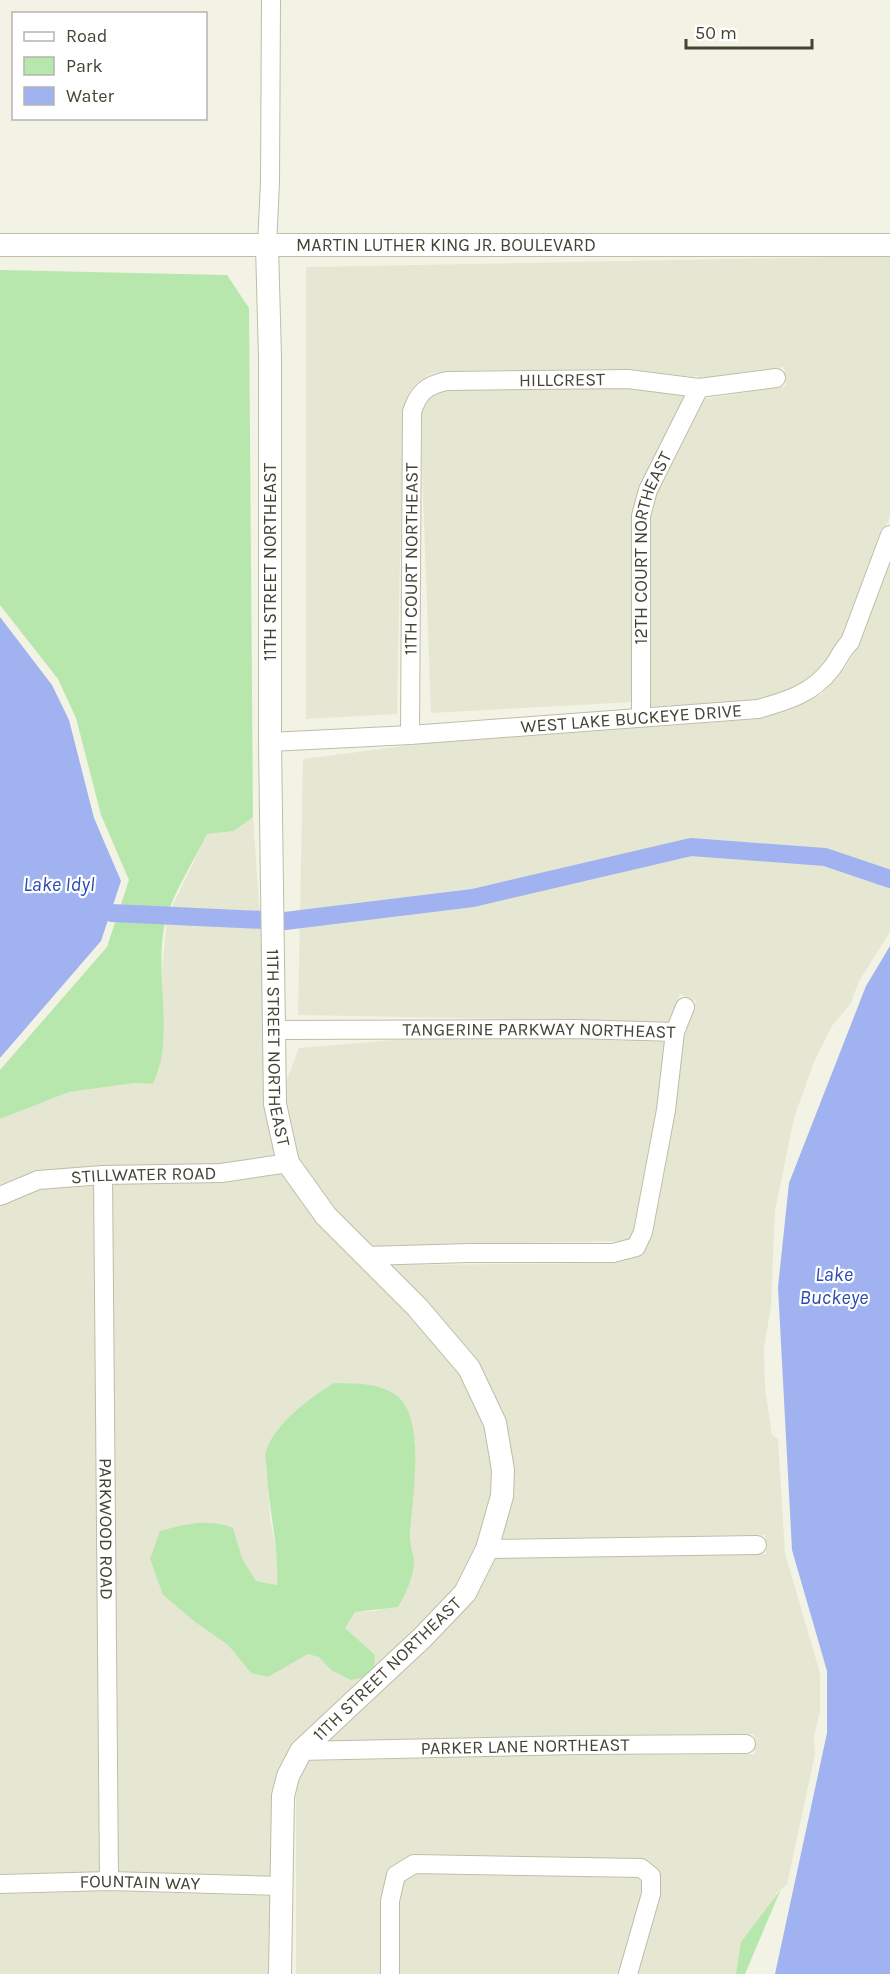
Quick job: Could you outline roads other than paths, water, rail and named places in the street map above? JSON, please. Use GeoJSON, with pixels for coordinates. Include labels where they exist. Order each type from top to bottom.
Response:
{"type":"FeatureCollection","features":[{"type":"Feature","properties":{"kind":"street","name":"11TH STREET NORTHEAST"},"geometry":{"type":"LineString","coordinates":[[271,0],[270,182],[267,246],[270,357],[270,742],[275,1104],[288,1162],[326,1216],[460,1354],[489,1405],[500,1443],[503,1470],[502,1496],[487,1550],[465,1593],[423,1638],[301,1752],[288,1776],[283,1796],[280,1974]]}},
{"type":"Feature","properties":{"kind":"street","name":"MARTIN LUTHER KING JR. BOULEVARD"},"geometry":{"type":"LineString","coordinates":[[0,245],[890,245]]}},
{"type":"Feature","properties":{"kind":"street","name":"HILLCREST"},"geometry":{"type":"LineString","coordinates":[[426,389],[432,383],[447,381],[628,379],[699,388],[776,378]]}},
{"type":"Feature","properties":{"kind":"street","name":"12TH COURT NORTHEAST"},"geometry":{"type":"LineString","coordinates":[[642,717],[640,516],[648,489],[699,388]]}},
{"type":"Feature","properties":{"kind":"street","name":"11TH COURT NORTHEAST"},"geometry":{"type":"LineString","coordinates":[[410,735],[412,412],[417,397],[426,389]]}},
{"type":"Feature","properties":{"kind":"street","name":"WEST LAKE BUCKEYE DRIVE"},"geometry":{"type":"LineString","coordinates":[[270,742],[410,735],[758,709],[784,702],[816,687],[841,657],[850,642],[890,535]]}},
{"type":"Feature","properties":{"kind":"street"},"geometry":{"type":"LineString","coordinates":[[675,1032],[685,1007]]}},
{"type":"Feature","properties":{"kind":"street","name":"TANGERINE PARKWAY NORTHEAST"},"geometry":{"type":"LineString","coordinates":[[273,1030],[574,1029],[675,1032],[666,1110],[643,1232],[636,1247],[613,1253],[470,1252],[367,1256]]}},
{"type":"Feature","properties":{"kind":"street","name":"STILLWATER ROAD"},"geometry":{"type":"LineString","coordinates":[[0,1196],[38,1180],[103,1175],[221,1173],[288,1162]]}},
{"type":"Feature","properties":{"kind":"street","name":"PARKWOOD ROAD"},"geometry":{"type":"LineString","coordinates":[[103,1175],[109,1881]]}},
{"type":"Feature","properties":{"kind":"street"},"geometry":{"type":"LineString","coordinates":[[487,1550],[757,1545]]}},
{"type":"Feature","properties":{"kind":"street","name":"PARKER LANE NORTHEAST"},"geometry":{"type":"LineString","coordinates":[[301,1752],[579,1745],[746,1744]]}},
{"type":"Feature","properties":{"kind":"street"},"geometry":{"type":"LineString","coordinates":[[390,1974],[390,1901],[396,1875],[414,1864],[642,1868],[651,1876],[651,1894],[628,1974]]}},
{"type":"Feature","properties":{"kind":"street","name":"FOUNTAIN WAY"},"geometry":{"type":"LineString","coordinates":[[0,1884],[109,1881],[280,1886]]}},
{"type":"Feature","properties":{"kind":"water","name":"Lake Idyl"},"geometry":{"type":"Polygon","coordinates":[[[0,617],[52,685],[69,720],[94,818],[121,881],[101,941],[0,1058],[0,617]]]}},
{"type":"Feature","properties":{"kind":"water","name":"Lake Buckeye"},"geometry":{"type":"Polygon","coordinates":[[[890,946],[890,1974],[775,1974],[827,1733],[827,1671],[792,1550],[778,1287],[789,1183],[866,986],[890,946]]]}},
{"type":"Feature","properties":{"kind":"waterway"},"geometry":{"type":"LineString","coordinates":[[111,913],[285,921],[473,898],[691,847],[825,857],[890,879]]}}]}
